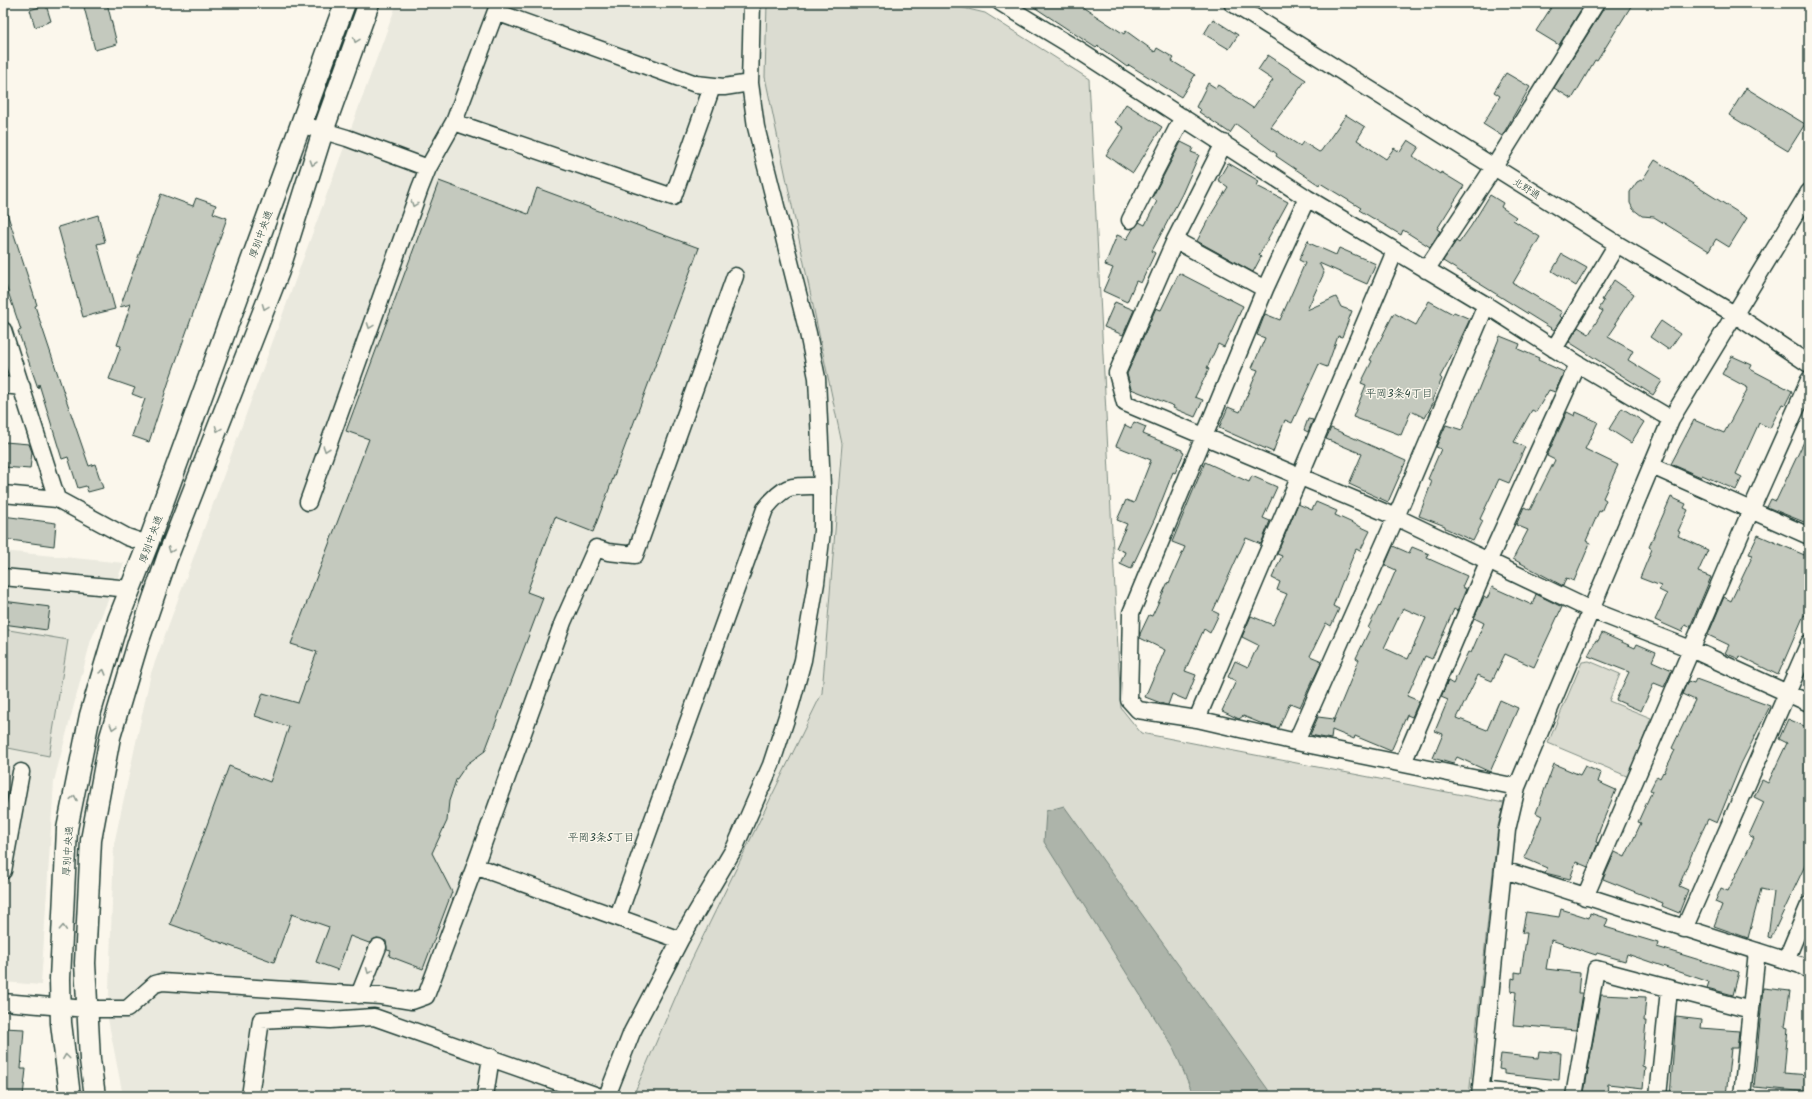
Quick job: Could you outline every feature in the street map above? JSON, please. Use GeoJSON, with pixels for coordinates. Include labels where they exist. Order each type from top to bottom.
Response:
{"type":"FeatureCollection","features":[{"type":"Feature","properties":{"kind":"main road","name":"厚別中央通"},"geometry":{"type":"LineString","coordinates":[[70,1096],[61,1007],[60,979],[67,830],[90,715],[118,620],[148,544],[345,3]]}},
{"type":"Feature","properties":{"kind":"main road"},"geometry":{"type":"LineString","coordinates":[[95,1096],[90,1060],[85,976],[91,840],[110,737],[138,643],[167,558],[279,271],[324,131],[369,3]]}},
{"type":"Feature","properties":{"kind":"street"},"geometry":{"type":"LineString","coordinates":[[607,1096],[632,1032],[680,940],[735,847],[771,765],[803,660],[816,583],[822,531],[822,486],[817,378],[806,325],[756,127],[750,83],[752,3]]}},
{"type":"Feature","properties":{"kind":"street"},"geometry":{"type":"LineString","coordinates":[[1001,3],[1224,143],[1307,198],[1486,305],[1578,364],[1671,419]]}},
{"type":"Feature","properties":{"kind":"street","name":"北野通"},"geometry":{"type":"LineString","coordinates":[[1226,3],[1246,12]]}},
{"type":"Feature","properties":{"kind":"street","name":"北野通"},"geometry":{"type":"LineString","coordinates":[[1232,3],[1617,244],[1734,314],[1809,364]]}},
{"type":"Feature","properties":{"kind":"street"},"geometry":{"type":"LineString","coordinates":[[1426,270],[1494,167],[1596,3]]}},
{"type":"Feature","properties":{"kind":"street"},"geometry":{"type":"LineString","coordinates":[[308,502],[428,168],[454,122],[498,8],[696,84],[712,87],[750,83]]}},
{"type":"Feature","properties":{"kind":"street"},"geometry":{"type":"LineString","coordinates":[[454,122],[673,197],[712,87]]}},
{"type":"Feature","properties":{"kind":"street"},"geometry":{"type":"LineString","coordinates":[[1130,220],[1183,117]]}},
{"type":"Feature","properties":{"kind":"street"},"geometry":{"type":"LineString","coordinates":[[300,124],[428,168]]}},
{"type":"Feature","properties":{"kind":"street"},"geometry":{"type":"LineString","coordinates":[[1224,143],[1175,240],[1117,373],[1125,402],[1204,437],[1396,517],[1591,610],[1691,649],[1809,703]]}},
{"type":"Feature","properties":{"kind":"street"},"geometry":{"type":"LineString","coordinates":[[1536,1096],[1481,1093],[1507,830],[1517,787],[1671,419],[1809,192]]}},
{"type":"Feature","properties":{"kind":"street"},"geometry":{"type":"LineString","coordinates":[[1307,198],[1265,289],[1131,613],[1130,700],[1138,710],[1197,719],[1296,742],[1517,787]]}},
{"type":"Feature","properties":{"kind":"street"},"geometry":{"type":"LineString","coordinates":[[1175,240],[1265,289]]}},
{"type":"Feature","properties":{"kind":"street"},"geometry":{"type":"LineString","coordinates":[[1554,349],[1617,244]]}},
{"type":"Feature","properties":{"kind":"street"},"geometry":{"type":"LineString","coordinates":[[1197,719],[1395,251]]}},
{"type":"Feature","properties":{"kind":"street"},"geometry":{"type":"LineString","coordinates":[[3,1002],[87,1009],[127,1009],[155,984],[162,982],[381,996],[412,1001],[426,996],[475,866],[563,622],[596,548],[608,552],[635,555],[736,276]]}},
{"type":"Feature","properties":{"kind":"street"},"geometry":{"type":"LineString","coordinates":[[1296,742],[1396,517],[1486,305]]}},
{"type":"Feature","properties":{"kind":"street"},"geometry":{"type":"LineString","coordinates":[[3,330],[57,499]]}},
{"type":"Feature","properties":{"kind":"street"},"geometry":{"type":"LineString","coordinates":[[1404,763],[1488,562],[1578,364]]}},
{"type":"Feature","properties":{"kind":"street"},"geometry":{"type":"LineString","coordinates":[[1586,897],[1691,649],[1809,380]]}},
{"type":"Feature","properties":{"kind":"street"},"geometry":{"type":"LineString","coordinates":[[3,385],[22,387]]}},
{"type":"Feature","properties":{"kind":"street"},"geometry":{"type":"LineString","coordinates":[[1652,466],[1809,536]]}},
{"type":"Feature","properties":{"kind":"street"},"geometry":{"type":"LineString","coordinates":[[618,916],[766,509],[779,492],[795,486],[822,486]]}},
{"type":"Feature","properties":{"kind":"street"},"geometry":{"type":"LineString","coordinates":[[3,494],[57,499],[127,538],[148,544]]}},
{"type":"Feature","properties":{"kind":"street"},"geometry":{"type":"LineString","coordinates":[[3,577],[130,589]]}},
{"type":"Feature","properties":{"kind":"street"},"geometry":{"type":"LineString","coordinates":[[1684,929],[1809,643]]}},
{"type":"Feature","properties":{"kind":"street"},"geometry":{"type":"LineString","coordinates":[[3,871],[21,772]]}},
{"type":"Feature","properties":{"kind":"street"},"geometry":{"type":"LineString","coordinates":[[475,866],[618,916],[680,940]]}},
{"type":"Feature","properties":{"kind":"street"},"geometry":{"type":"LineString","coordinates":[[1504,870],[1684,929],[1786,960],[1809,970]]}},
{"type":"Feature","properties":{"kind":"street"},"geometry":{"type":"LineString","coordinates":[[1786,960],[1809,905]]}},
{"type":"Feature","properties":{"kind":"street"},"geometry":{"type":"LineString","coordinates":[[359,995],[378,947]]}},
{"type":"Feature","properties":{"kind":"street"},"geometry":{"type":"LineString","coordinates":[[1742,1096],[1757,951]]}},
{"type":"Feature","properties":{"kind":"street"},"geometry":{"type":"LineString","coordinates":[[1574,1096],[1596,968],[1669,990],[1751,1010]]}},
{"type":"Feature","properties":{"kind":"street"},"geometry":{"type":"LineString","coordinates":[[1658,1096],[1669,990]]}},
{"type":"Feature","properties":{"kind":"street"},"geometry":{"type":"LineString","coordinates":[[250,1096],[261,1020],[296,1018],[330,1020],[374,1017],[598,1096]]}},
{"type":"Feature","properties":{"kind":"street"},"geometry":{"type":"LineString","coordinates":[[485,1096],[491,1057]]}},
{"type":"Feature","properties":{"kind":"shaded area"},"geometry":{"type":"Polygon","coordinates":[[[397,3],[767,3],[765,77],[841,442],[822,693],[691,961],[633,1096],[123,1096],[108,1019],[114,844],[151,673],[397,3]]]}},
{"type":"Feature","properties":{"kind":"shaded area"},"geometry":{"type":"Polygon","coordinates":[[[767,3],[943,3],[985,13],[1089,79],[1121,708],[1141,733],[1504,803],[1498,826],[1469,1096],[633,1096],[691,961],[822,693],[842,444],[765,77],[767,3]]]}},
{"type":"Feature","properties":{"kind":"shaded area"},"geometry":{"type":"Polygon","coordinates":[[[3,551],[124,563],[91,640],[54,781],[41,985],[3,982],[3,551]]]}},
{"type":"Feature","properties":{"kind":"shaded area"},"geometry":{"type":"Polygon","coordinates":[[[3,629],[68,640],[49,756],[3,747],[3,629]]]}},
{"type":"Feature","properties":{"kind":"shaded area"},"geometry":{"type":"Polygon","coordinates":[[[1589,661],[1620,674],[1609,701],[1651,718],[1629,777],[1548,743],[1582,662],[1589,661]]]}},
{"type":"Feature","properties":{"kind":"shaded area"},"geometry":{"type":"Polygon","coordinates":[[[1064,806],[1272,1096],[1194,1096],[1173,1047],[1044,842],[1046,811],[1064,806]]]}},
{"type":"Feature","properties":{"kind":"building"},"geometry":{"type":"Polygon","coordinates":[[[83,3],[107,3],[117,44],[95,50],[83,3]]]}},
{"type":"Feature","properties":{"kind":"building"},"geometry":{"type":"Polygon","coordinates":[[[1028,3],[1076,3],[1124,34],[1126,31],[1155,52],[1157,48],[1174,58],[1172,61],[1195,75],[1181,97],[1129,65],[1127,67],[1098,46],[1096,48],[1028,3]]]}},
{"type":"Feature","properties":{"kind":"building"},"geometry":{"type":"Polygon","coordinates":[[[1554,3],[1585,3],[1559,45],[1536,31],[1554,3]]]}},
{"type":"Feature","properties":{"kind":"building"},"geometry":{"type":"Polygon","coordinates":[[[1605,3],[1633,3],[1597,61],[1595,60],[1572,99],[1554,88],[1604,8],[1605,3]]]}},
{"type":"Feature","properties":{"kind":"building"},"geometry":{"type":"Polygon","coordinates":[[[46,5],[51,21],[35,27],[30,10],[46,5]]]}},
{"type":"Feature","properties":{"kind":"building"},"geometry":{"type":"Polygon","coordinates":[[[1213,19],[1238,35],[1229,49],[1204,34],[1213,19]]]}},
{"type":"Feature","properties":{"kind":"building"},"geometry":{"type":"Polygon","coordinates":[[[1268,55],[1306,80],[1271,127],[1300,146],[1303,142],[1319,152],[1346,115],[1365,127],[1357,140],[1386,159],[1394,148],[1400,152],[1408,140],[1419,147],[1413,156],[1440,174],[1441,172],[1464,186],[1437,229],[1440,231],[1430,247],[1403,230],[1401,235],[1359,210],[1361,208],[1320,183],[1319,185],[1276,156],[1277,154],[1236,124],[1230,133],[1199,112],[1201,110],[1196,107],[1208,83],[1216,88],[1218,85],[1253,108],[1273,80],[1258,70],[1268,55]]]}},
{"type":"Feature","properties":{"kind":"building"},"geometry":{"type":"Polygon","coordinates":[[[1506,73],[1530,87],[1502,136],[1483,124],[1500,96],[1494,92],[1506,73]]]}},
{"type":"Feature","properties":{"kind":"building"},"geometry":{"type":"Polygon","coordinates":[[[1746,88],[1805,124],[1788,151],[1729,115],[1746,88]]]}},
{"type":"Feature","properties":{"kind":"building"},"geometry":{"type":"Polygon","coordinates":[[[1126,104],[1162,127],[1133,173],[1106,155],[1124,128],[1115,122],[1126,104]]]}},
{"type":"Feature","properties":{"kind":"building"},"geometry":{"type":"Polygon","coordinates":[[[1181,142],[1193,148],[1191,152],[1199,155],[1182,194],[1152,251],[1155,253],[1141,283],[1136,281],[1127,302],[1103,291],[1113,268],[1105,265],[1117,235],[1127,239],[1139,222],[1145,225],[1157,201],[1152,198],[1181,142]]]}},
{"type":"Feature","properties":{"kind":"building"},"geometry":{"type":"Polygon","coordinates":[[[1655,160],[1747,218],[1729,247],[1716,239],[1709,251],[1654,217],[1642,216],[1633,209],[1630,203],[1630,192],[1637,182],[1643,179],[1655,160]]]}},
{"type":"Feature","properties":{"kind":"building"},"geometry":{"type":"Polygon","coordinates":[[[1228,163],[1259,181],[1257,186],[1288,202],[1259,255],[1261,257],[1253,272],[1197,241],[1228,187],[1218,180],[1228,163]]]}},
{"type":"Feature","properties":{"kind":"building"},"geometry":{"type":"Polygon","coordinates":[[[439,181],[528,214],[537,188],[699,248],[593,532],[555,517],[527,592],[543,598],[485,751],[467,764],[456,780],[449,801],[447,821],[432,853],[452,892],[423,969],[389,956],[391,951],[387,950],[386,941],[377,938],[369,943],[350,936],[338,970],[316,962],[329,927],[292,914],[274,962],[170,924],[229,766],[270,782],[289,727],[255,716],[263,693],[298,703],[317,652],[291,644],[369,439],[346,431],[439,181]]]}},
{"type":"Feature","properties":{"kind":"building"},"geometry":{"type":"Polygon","coordinates":[[[161,194],[193,206],[196,198],[216,205],[213,213],[227,218],[170,378],[149,442],[132,436],[145,399],[132,394],[135,388],[109,379],[121,346],[117,345],[131,304],[120,307],[161,194]]]}},
{"type":"Feature","properties":{"kind":"building"},"geometry":{"type":"Polygon","coordinates":[[[1490,195],[1503,203],[1501,207],[1516,217],[1513,220],[1540,237],[1513,283],[1562,312],[1560,316],[1562,318],[1554,330],[1443,261],[1456,241],[1459,243],[1490,195]]]}},
{"type":"Feature","properties":{"kind":"building"},"geometry":{"type":"Polygon","coordinates":[[[6,210],[37,305],[35,306],[89,466],[95,464],[103,488],[88,492],[86,486],[78,488],[68,457],[62,459],[39,384],[38,388],[18,331],[21,330],[6,286],[3,287],[3,211],[6,210]]]}},
{"type":"Feature","properties":{"kind":"building"},"geometry":{"type":"Polygon","coordinates":[[[98,215],[105,242],[97,244],[115,309],[83,317],[58,227],[98,215]]]}},
{"type":"Feature","properties":{"kind":"building"},"geometry":{"type":"Polygon","coordinates":[[[1308,240],[1309,243],[1336,255],[1339,248],[1376,264],[1367,284],[1319,263],[1324,273],[1307,310],[1336,297],[1341,307],[1352,311],[1342,337],[1338,336],[1327,367],[1319,364],[1292,423],[1285,420],[1273,452],[1219,428],[1228,407],[1240,412],[1258,370],[1252,368],[1265,338],[1257,335],[1265,314],[1280,320],[1305,263],[1299,260],[1308,240]]]}},
{"type":"Feature","properties":{"kind":"building"},"geometry":{"type":"Polygon","coordinates":[[[1562,254],[1587,268],[1576,286],[1552,271],[1562,254]]]}},
{"type":"Feature","properties":{"kind":"building"},"geometry":{"type":"Polygon","coordinates":[[[1179,273],[1243,306],[1224,347],[1218,344],[1207,368],[1209,369],[1195,397],[1203,400],[1195,417],[1173,408],[1174,406],[1131,389],[1127,374],[1156,308],[1161,310],[1179,273]]]}},
{"type":"Feature","properties":{"kind":"building"},"geometry":{"type":"Polygon","coordinates":[[[1614,280],[1634,294],[1615,323],[1617,324],[1608,337],[1633,351],[1628,360],[1662,381],[1653,395],[1569,342],[1578,327],[1589,334],[1603,311],[1599,309],[1604,301],[1602,300],[1614,280]]]}},
{"type":"Feature","properties":{"kind":"building"},"geometry":{"type":"Polygon","coordinates":[[[1429,301],[1453,314],[1454,312],[1470,319],[1440,377],[1442,379],[1432,400],[1434,401],[1425,418],[1411,411],[1401,435],[1353,417],[1366,385],[1361,383],[1372,361],[1370,360],[1394,313],[1416,325],[1429,301]]]}},
{"type":"Feature","properties":{"kind":"building"},"geometry":{"type":"Polygon","coordinates":[[[1115,302],[1134,310],[1123,335],[1104,327],[1115,302]]]}},
{"type":"Feature","properties":{"kind":"building"},"geometry":{"type":"Polygon","coordinates":[[[1661,321],[1680,334],[1669,350],[1650,337],[1661,321]]]}},
{"type":"Feature","properties":{"kind":"building"},"geometry":{"type":"Polygon","coordinates":[[[1500,336],[1520,344],[1518,349],[1539,358],[1538,360],[1564,372],[1555,392],[1549,390],[1536,412],[1532,410],[1514,442],[1525,447],[1509,483],[1499,479],[1480,519],[1483,521],[1473,541],[1445,528],[1445,526],[1419,516],[1432,481],[1428,479],[1441,449],[1436,447],[1446,425],[1462,430],[1500,336]]]}},
{"type":"Feature","properties":{"kind":"building"},"geometry":{"type":"Polygon","coordinates":[[[1732,356],[1752,365],[1750,369],[1792,391],[1785,405],[1782,404],[1770,428],[1759,423],[1736,474],[1742,477],[1736,490],[1702,475],[1701,477],[1671,464],[1694,420],[1724,433],[1748,388],[1722,374],[1732,356]]]}},
{"type":"Feature","properties":{"kind":"building"},"geometry":{"type":"Polygon","coordinates":[[[1622,408],[1644,422],[1631,443],[1609,429],[1622,408]]]}},
{"type":"Feature","properties":{"kind":"building"},"geometry":{"type":"Polygon","coordinates":[[[1567,412],[1575,416],[1576,412],[1598,422],[1585,449],[1618,465],[1603,498],[1606,500],[1601,512],[1599,511],[1586,541],[1590,543],[1574,581],[1566,578],[1563,586],[1513,559],[1528,530],[1516,525],[1524,507],[1530,510],[1555,460],[1547,456],[1567,412]]]}},
{"type":"Feature","properties":{"kind":"building"},"geometry":{"type":"Polygon","coordinates":[[[1308,419],[1313,420],[1308,432],[1304,430],[1308,419]]]}},
{"type":"Feature","properties":{"kind":"building"},"geometry":{"type":"Polygon","coordinates":[[[1134,422],[1146,427],[1143,434],[1182,450],[1184,453],[1175,473],[1173,472],[1155,518],[1131,569],[1120,564],[1125,552],[1116,548],[1127,524],[1117,520],[1126,500],[1134,503],[1151,460],[1116,446],[1125,425],[1131,428],[1134,422]]]}},
{"type":"Feature","properties":{"kind":"building"},"geometry":{"type":"Polygon","coordinates":[[[1331,428],[1406,461],[1388,502],[1349,484],[1362,454],[1326,439],[1331,428]]]}},
{"type":"Feature","properties":{"kind":"building"},"geometry":{"type":"Polygon","coordinates":[[[1809,431],[1809,524],[1767,507],[1771,499],[1776,501],[1809,431]]]}},
{"type":"Feature","properties":{"kind":"building"},"geometry":{"type":"Polygon","coordinates":[[[5,442],[29,444],[32,452],[30,469],[3,467],[5,442]]]}},
{"type":"Feature","properties":{"kind":"building"},"geometry":{"type":"Polygon","coordinates":[[[1205,462],[1249,482],[1252,476],[1277,487],[1263,518],[1270,521],[1261,544],[1246,538],[1213,611],[1219,614],[1210,633],[1204,629],[1185,671],[1196,675],[1186,700],[1172,694],[1168,705],[1166,705],[1145,697],[1165,650],[1140,638],[1140,634],[1149,615],[1152,616],[1185,547],[1172,542],[1205,462]]]}},
{"type":"Feature","properties":{"kind":"building"},"geometry":{"type":"Polygon","coordinates":[[[1671,497],[1686,504],[1684,508],[1688,510],[1678,531],[1680,532],[1678,536],[1708,550],[1698,572],[1711,577],[1690,627],[1685,625],[1682,632],[1655,620],[1667,594],[1659,590],[1661,586],[1640,578],[1652,549],[1649,547],[1671,497]]]}},
{"type":"Feature","properties":{"kind":"building"},"geometry":{"type":"Polygon","coordinates":[[[1316,502],[1337,511],[1335,515],[1370,531],[1360,551],[1356,549],[1341,585],[1333,606],[1339,609],[1331,626],[1326,623],[1310,656],[1322,661],[1300,707],[1290,703],[1279,728],[1265,725],[1243,716],[1239,719],[1222,711],[1236,681],[1228,677],[1235,661],[1248,667],[1258,645],[1242,637],[1251,616],[1273,625],[1287,594],[1277,590],[1280,582],[1272,578],[1282,556],[1277,554],[1298,504],[1312,510],[1316,502]]]}},
{"type":"Feature","properties":{"kind":"building"},"geometry":{"type":"Polygon","coordinates":[[[3,516],[56,523],[54,546],[3,539],[3,516]]]}},
{"type":"Feature","properties":{"kind":"building"},"geometry":{"type":"Polygon","coordinates":[[[1758,535],[1809,557],[1809,617],[1804,615],[1778,675],[1740,656],[1739,659],[1725,653],[1729,645],[1708,635],[1724,597],[1731,601],[1753,555],[1749,554],[1758,535]]]}},
{"type":"Feature","properties":{"kind":"building"},"geometry":{"type":"Polygon","coordinates":[[[1393,546],[1409,553],[1412,547],[1429,554],[1427,558],[1467,576],[1462,587],[1466,589],[1457,611],[1454,609],[1432,659],[1425,656],[1407,696],[1419,701],[1412,717],[1407,715],[1391,751],[1355,736],[1354,739],[1332,730],[1331,739],[1310,735],[1318,717],[1334,719],[1333,723],[1359,660],[1356,658],[1370,629],[1368,628],[1379,606],[1380,607],[1396,570],[1385,565],[1393,546]],[[1403,608],[1384,648],[1408,659],[1426,618],[1403,608]]]}},
{"type":"Feature","properties":{"kind":"building"},"geometry":{"type":"Polygon","coordinates":[[[1492,587],[1532,605],[1536,594],[1562,607],[1534,667],[1505,654],[1492,681],[1478,675],[1457,718],[1487,730],[1500,700],[1518,708],[1490,772],[1457,757],[1453,764],[1433,758],[1443,734],[1435,731],[1448,700],[1441,697],[1448,681],[1453,684],[1468,652],[1471,653],[1484,623],[1474,618],[1484,597],[1487,599],[1492,587]]]}},
{"type":"Feature","properties":{"kind":"building"},"geometry":{"type":"Polygon","coordinates":[[[3,601],[50,607],[47,630],[3,624],[3,601]]]}},
{"type":"Feature","properties":{"kind":"building"},"geometry":{"type":"Polygon","coordinates":[[[1602,633],[1635,648],[1637,644],[1656,652],[1652,661],[1672,670],[1664,687],[1654,683],[1641,711],[1616,700],[1629,672],[1588,656],[1596,640],[1598,641],[1602,633]]]}},
{"type":"Feature","properties":{"kind":"building"},"geometry":{"type":"Polygon","coordinates":[[[1696,679],[1770,706],[1741,764],[1717,823],[1708,819],[1693,851],[1679,886],[1688,890],[1679,913],[1662,906],[1663,903],[1603,879],[1615,852],[1625,857],[1641,823],[1638,822],[1652,791],[1650,790],[1657,776],[1660,778],[1663,772],[1664,773],[1675,750],[1672,748],[1695,700],[1682,694],[1688,681],[1694,683],[1696,679]]]}},
{"type":"Feature","properties":{"kind":"building"},"geometry":{"type":"Polygon","coordinates":[[[1788,719],[1809,728],[1809,857],[1771,938],[1768,937],[1774,892],[1761,889],[1748,938],[1714,926],[1722,905],[1715,902],[1721,888],[1728,891],[1754,838],[1749,835],[1764,802],[1754,797],[1762,780],[1768,783],[1787,743],[1779,739],[1788,719]]]}},
{"type":"Feature","properties":{"kind":"building"},"geometry":{"type":"Polygon","coordinates":[[[1554,764],[1580,775],[1585,766],[1601,773],[1598,782],[1616,790],[1600,828],[1596,842],[1598,843],[1588,867],[1576,862],[1570,879],[1545,873],[1547,868],[1524,858],[1542,816],[1536,813],[1554,764]]]}},
{"type":"Feature","properties":{"kind":"building"},"geometry":{"type":"Polygon","coordinates":[[[1561,909],[1589,918],[1590,913],[1608,919],[1605,927],[1658,943],[1657,947],[1739,972],[1733,995],[1707,988],[1709,982],[1627,954],[1625,961],[1597,953],[1596,955],[1551,940],[1546,969],[1580,973],[1578,993],[1582,993],[1576,1030],[1513,1025],[1516,992],[1511,991],[1512,978],[1515,979],[1515,972],[1521,973],[1527,933],[1522,933],[1526,912],[1559,917],[1561,909]]]}},
{"type":"Feature","properties":{"kind":"building"},"geometry":{"type":"Polygon","coordinates":[[[1763,988],[1790,991],[1785,1027],[1788,1028],[1784,1073],[1809,1075],[1809,1092],[1754,1087],[1763,988]]]}},
{"type":"Feature","properties":{"kind":"building"},"geometry":{"type":"Polygon","coordinates":[[[1601,995],[1646,997],[1644,1021],[1646,1021],[1642,1066],[1645,1067],[1643,1088],[1608,1084],[1607,1095],[1584,1093],[1601,995]]]}},
{"type":"Feature","properties":{"kind":"building"},"geometry":{"type":"Polygon","coordinates":[[[1676,1017],[1702,1020],[1701,1028],[1739,1031],[1737,1048],[1731,1048],[1726,1096],[1670,1096],[1676,1017]]]}},
{"type":"Feature","properties":{"kind":"building"},"geometry":{"type":"Polygon","coordinates":[[[3,1028],[24,1029],[21,1069],[26,1069],[23,1096],[3,1096],[3,1028]]]}},
{"type":"Feature","properties":{"kind":"building"},"geometry":{"type":"Polygon","coordinates":[[[1539,1051],[1561,1053],[1559,1080],[1504,1074],[1504,1070],[1499,1069],[1501,1054],[1538,1058],[1539,1051]]]}},
{"type":"Feature","properties":{"kind":"district","name":"平岡3条4丁目"},"geometry":{"type":"Point","coordinates":[1399,393]}},
{"type":"Feature","properties":{"kind":"district","name":"平岡3条5丁目"},"geometry":{"type":"Point","coordinates":[601,837]}}]}
